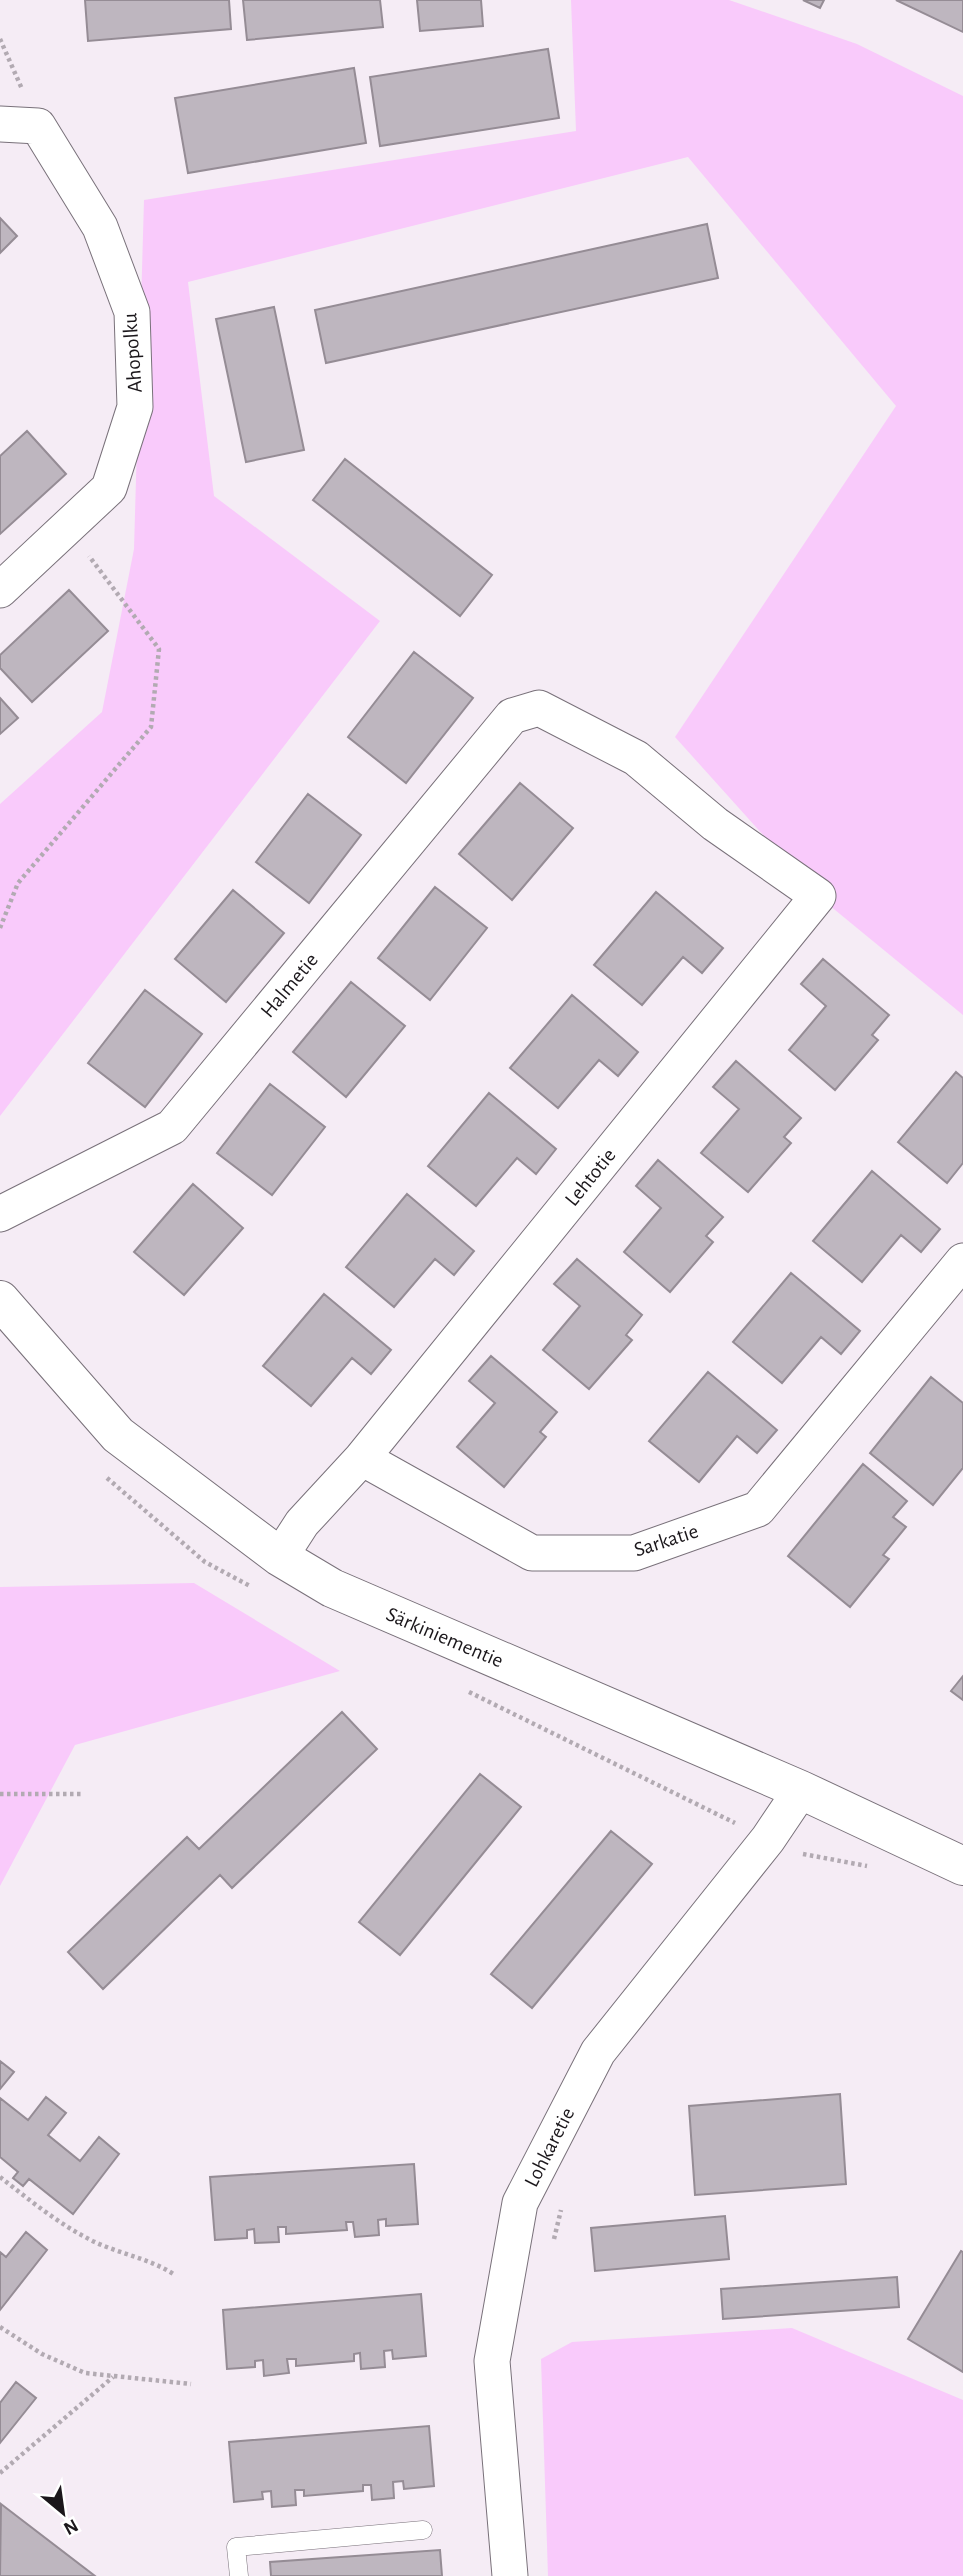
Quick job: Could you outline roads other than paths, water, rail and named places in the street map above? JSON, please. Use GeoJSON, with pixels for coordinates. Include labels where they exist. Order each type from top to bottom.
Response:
{"type":"FeatureCollection","features":[{"type":"Feature","properties":{"kind":"street","name":"Ahopolku"},"geometry":{"type":"LineString","coordinates":[[0,124],[38,125],[100,227],[132,312],[135,407],[109,488],[0,590]]}},
{"type":"Feature","properties":{"kind":"street","name":"Halmetie"},"geometry":{"type":"LineString","coordinates":[[0,1214],[172,1127],[512,716],[539,708],[636,758],[716,824],[818,895]]}},
{"type":"Feature","properties":{"kind":"street","name":"Lehtotie"},"geometry":{"type":"LineString","coordinates":[[362,1458],[818,895]]}},
{"type":"Feature","properties":{"kind":"street","name":"Sarkatie"},"geometry":{"type":"LineString","coordinates":[[362,1458],[532,1553],[635,1553],[758,1509],[963,1261]]}},
{"type":"Feature","properties":{"kind":"street","name":"Särkiniementie"},"geometry":{"type":"LineString","coordinates":[[0,1300],[118,1435],[280,1557],[332,1588],[801,1790],[963,1866]]}},
{"type":"Feature","properties":{"kind":"street"},"geometry":{"type":"LineString","coordinates":[[280,1557],[302,1524],[362,1458]]}},
{"type":"Feature","properties":{"kind":"street","name":"Lohkaretie"},"geometry":{"type":"LineString","coordinates":[[510,2576],[492,2361],[520,2203],[598,2052],[768,1839],[801,1790]]}},
{"type":"Feature","properties":{"kind":"lane"},"geometry":{"type":"LineString","coordinates":[[239,2576],[236,2547],[423,2530]]}}]}
